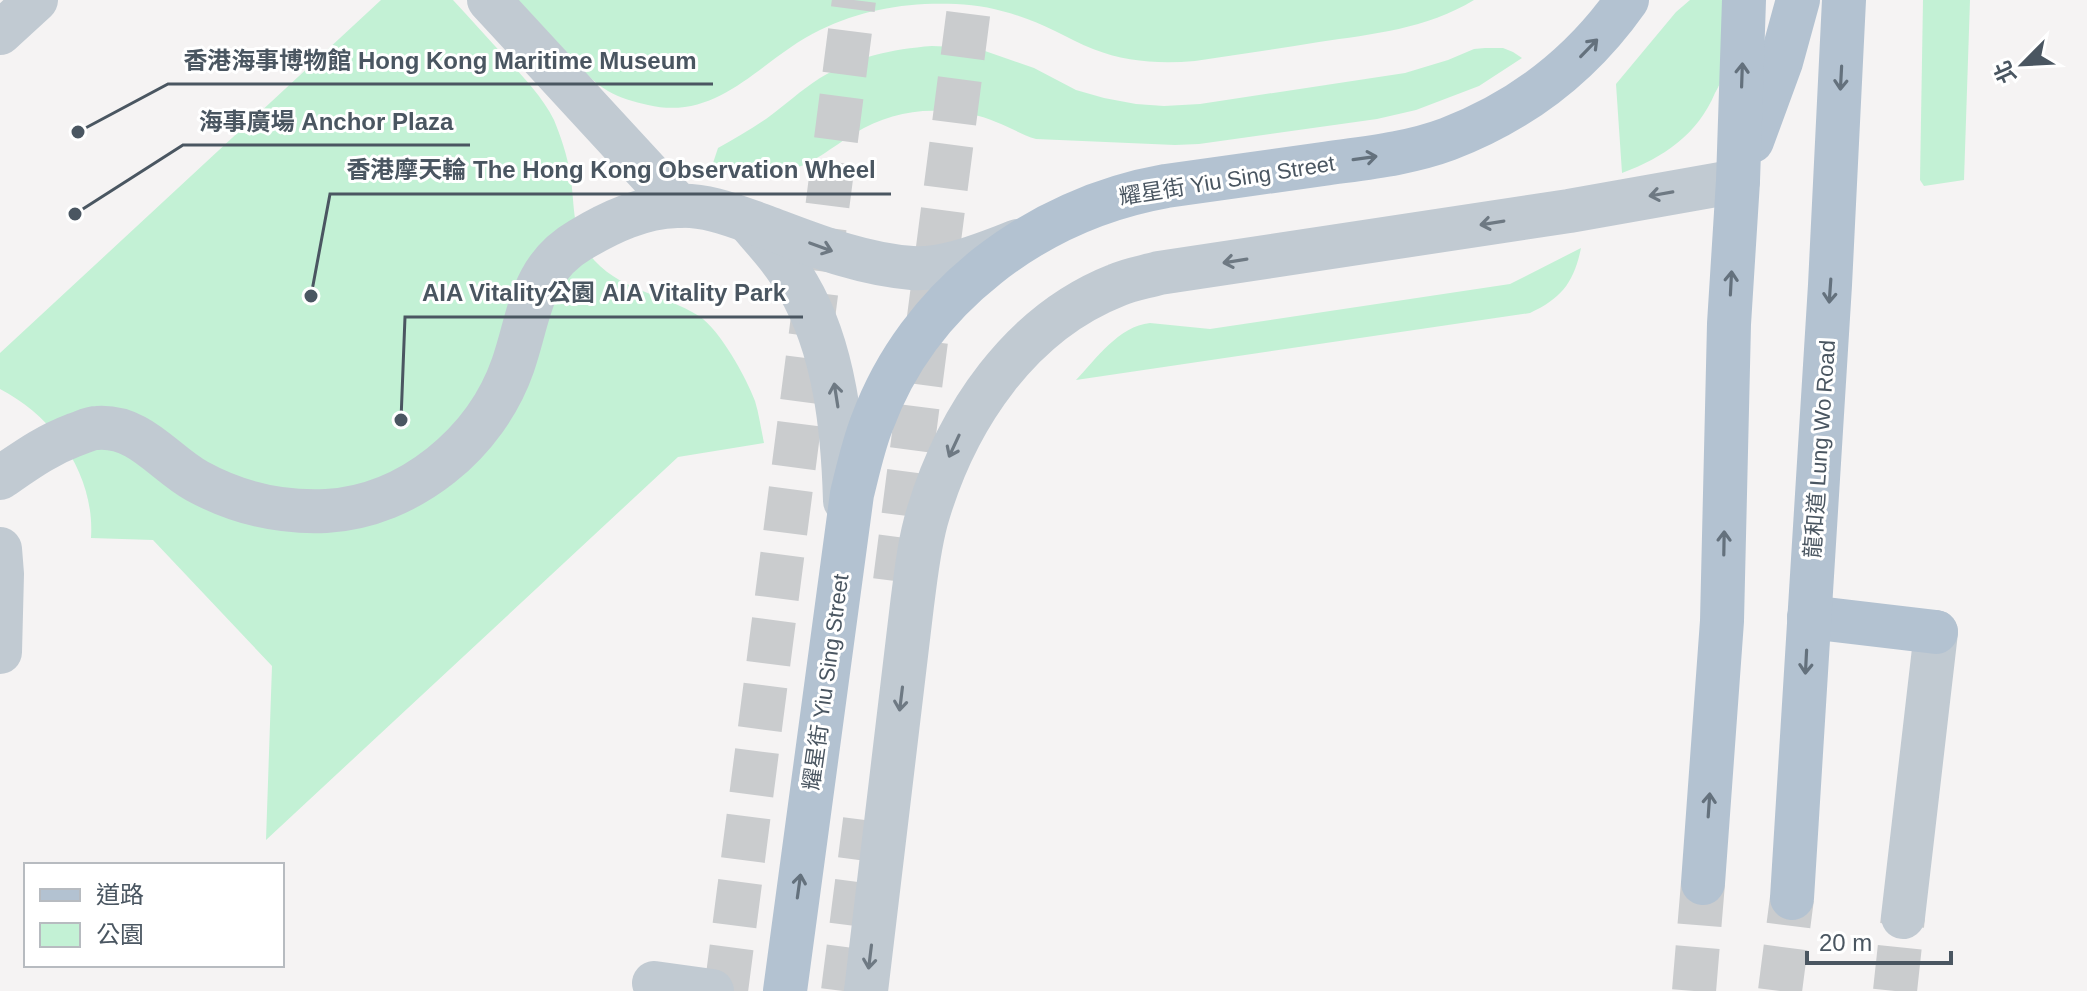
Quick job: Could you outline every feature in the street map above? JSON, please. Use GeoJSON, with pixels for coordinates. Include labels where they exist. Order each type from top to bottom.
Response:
{"type":"FeatureCollection","features":[{"type":"Feature","properties":{"kind":"main road","name":"耀星街 Yiu Sing Street"},"geometry":{"type":"LineString","coordinates":[[785,991],[852,494],[872,423],[886,392],[902,363],[941,308],[995,259],[1070,215],[1105,200],[1136,191],[1386,156],[1447,139],[1513,108],[1543,89],[1595,42],[1627,0]]}},
{"type":"Feature","properties":{"kind":"main road"},"geometry":{"type":"LineString","coordinates":[[1703,883],[1722,621],[1729,324],[1744,0]]}},
{"type":"Feature","properties":{"kind":"main road"},"geometry":{"type":"LineString","coordinates":[[1738,181],[1781,62],[1798,0]]}},
{"type":"Feature","properties":{"kind":"main road","name":"龍和道 Lung Wo Road"},"geometry":{"type":"LineString","coordinates":[[1792,898],[1830,285],[1844,0]]}},
{"type":"Feature","properties":{"kind":"main road"},"geometry":{"type":"LineString","coordinates":[[1809,617],[1936,632]]}},
{"type":"Feature","properties":{"kind":"street"},"geometry":{"type":"LineString","coordinates":[[0,33],[36,0]]}},
{"type":"Feature","properties":{"kind":"street"},"geometry":{"type":"LineString","coordinates":[[489,0],[679,206]]}},
{"type":"Feature","properties":{"kind":"street"},"geometry":{"type":"LineString","coordinates":[[866,991],[912,605],[927,516],[941,474],[971,415],[1016,355],[1038,334],[1088,298],[1118,284],[1159,273],[1569,211],[1738,181]]}},
{"type":"Feature","properties":{"kind":"street"},"geometry":{"type":"LineString","coordinates":[[0,478],[48,445],[94,428],[131,434],[194,479],[225,495],[259,506],[293,511],[329,511],[364,505],[398,492],[428,475],[456,453],[499,398],[513,366],[535,290],[558,255],[579,240],[636,212],[679,206],[700,207],[724,212],[862,261],[916,268],[947,265],[1029,237]]}},
{"type":"Feature","properties":{"kind":"street"},"geometry":{"type":"LineString","coordinates":[[747,221],[778,256],[798,286],[824,350],[835,388],[839,417],[846,529]]}},
{"type":"Feature","properties":{"kind":"street"},"geometry":{"type":"LineString","coordinates":[[0,549],[0,652]]}},
{"type":"Feature","properties":{"kind":"street"},"geometry":{"type":"LineString","coordinates":[[1903,917],[1936,632]]}},
{"type":"Feature","properties":{"kind":"street"},"geometry":{"type":"LineString","coordinates":[[654,983],[712,991]]}},
{"type":"Feature","properties":{"kind":"green space"},"geometry":{"type":"Polygon","coordinates":[[[381,0],[453,0],[526,80],[549,111],[559,133],[569,166],[576,225],[583,245],[613,276],[685,308],[707,323],[732,355],[751,391],[764,443],[678,457],[266,840],[272,666],[153,540],[91,538],[86,492],[78,470],[54,432],[38,415],[0,389],[0,353],[381,0]]]}},
{"type":"Feature","properties":{"kind":"green space"},"geometry":{"type":"Polygon","coordinates":[[[518,0],[1474,0],[1437,18],[1399,29],[1195,61],[1169,62],[1143,61],[1105,53],[1031,21],[994,9],[956,4],[903,6],[869,12],[820,30],[719,96],[674,108],[632,101],[602,87],[518,0]]]}},
{"type":"Feature","properties":{"kind":"green space"},"geometry":{"type":"Polygon","coordinates":[[[1690,0],[1728,0],[1723,76],[1708,108],[1678,143],[1622,173],[1616,84],[1676,12],[1690,0]]]}},
{"type":"Feature","properties":{"kind":"green space"},"geometry":{"type":"Polygon","coordinates":[[[1923,0],[1970,0],[1964,180],[1924,186],[1920,180],[1923,0]]]}},
{"type":"Feature","properties":{"kind":"green space"},"geometry":{"type":"Polygon","coordinates":[[[932,46],[985,51],[1034,68],[1076,90],[1136,104],[1164,106],[1200,104],[1405,73],[1474,49],[1503,48],[1522,58],[1479,86],[1416,110],[1377,119],[1199,144],[1036,139],[977,115],[931,111],[897,115],[875,123],[795,169],[757,174],[711,169],[718,148],[766,119],[820,78],[874,55],[932,46]]]}},
{"type":"Feature","properties":{"kind":"green space"},"geometry":{"type":"Polygon","coordinates":[[[1581,248],[1575,270],[1565,288],[1530,313],[1076,380],[1118,337],[1139,325],[1150,323],[1210,329],[1510,284],[1581,248]]]}},
{"type":"Feature","properties":{"kind":"tunnel"},"geometry":{"type":"LineString","coordinates":[[726,991],[854,0]]}},
{"type":"Feature","properties":{"kind":"tunnel"},"geometry":{"type":"LineString","coordinates":[[895,581],[970,0]]}},
{"type":"Feature","properties":{"kind":"tunnel"},"geometry":{"type":"LineString","coordinates":[[843,991],[865,820]]}},
{"type":"Feature","properties":{"kind":"tunnel"},"geometry":{"type":"LineString","coordinates":[[1694,991],[1703,883]]}},
{"type":"Feature","properties":{"kind":"tunnel"},"geometry":{"type":"LineString","coordinates":[[1780,991],[1792,898]]}},
{"type":"Feature","properties":{"kind":"tunnel"},"geometry":{"type":"LineString","coordinates":[[1895,991],[1903,917]]}},
{"type":"Feature","properties":{"kind":"place","name":"香港海事博物館 Hong Kong Maritime Museum"},"geometry":{"type":"Point","coordinates":[78,132]}},
{"type":"Feature","properties":{"kind":"place","name":"海事廣場 Anchor Plaza"},"geometry":{"type":"Point","coordinates":[75,214]}},
{"type":"Feature","properties":{"kind":"place","name":"香港摩天輪 The Hong Kong Observation Wheel"},"geometry":{"type":"Point","coordinates":[311,296]}},
{"type":"Feature","properties":{"kind":"place","name":"AIA Vitality公園 AIA Vitality Park"},"geometry":{"type":"Point","coordinates":[401,420]}}]}
